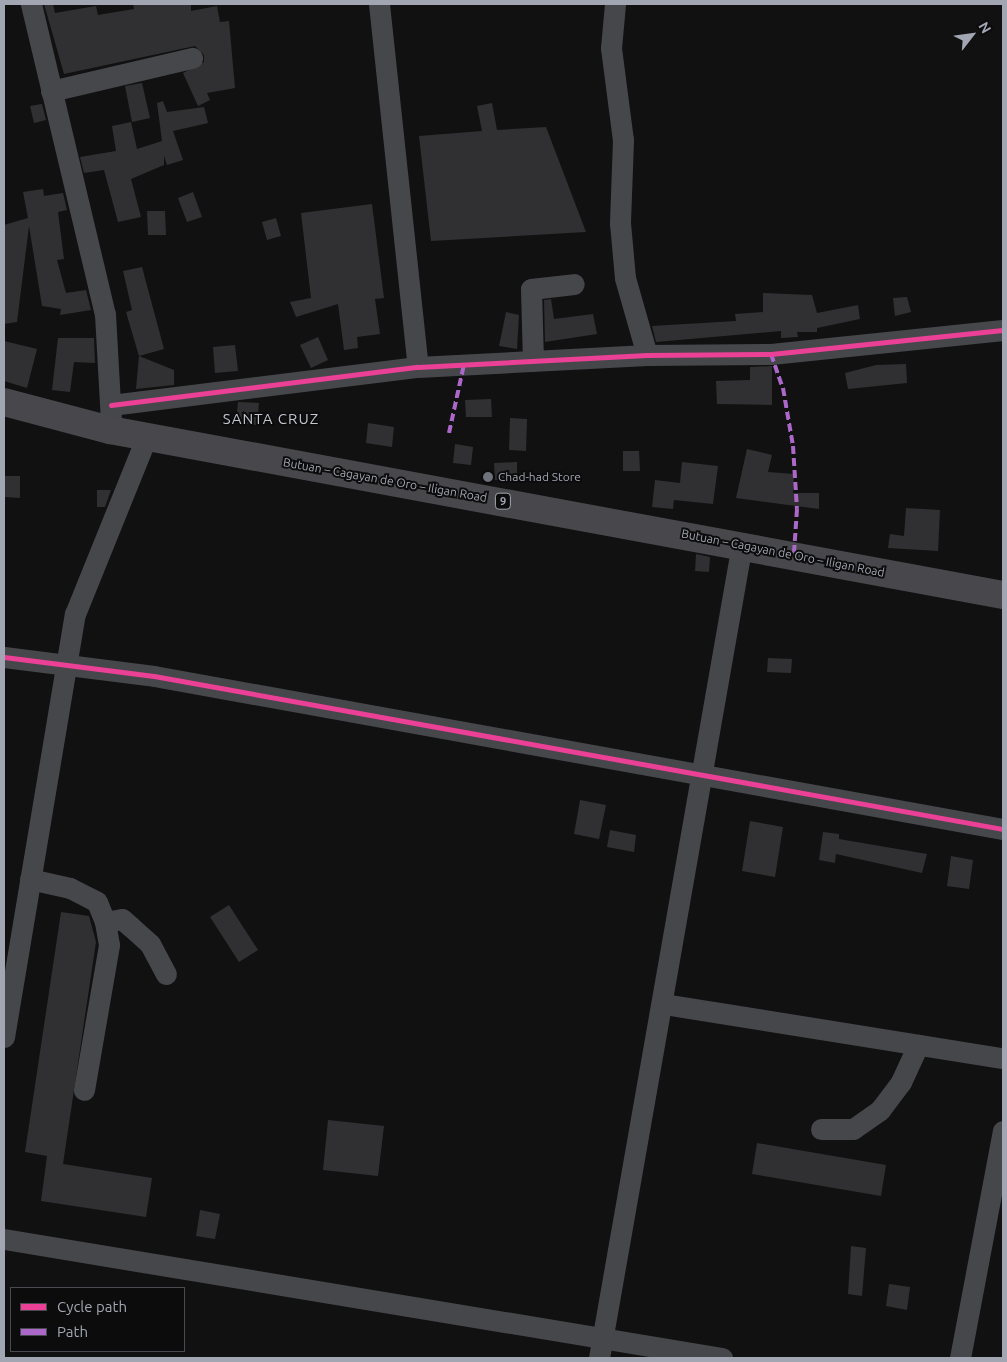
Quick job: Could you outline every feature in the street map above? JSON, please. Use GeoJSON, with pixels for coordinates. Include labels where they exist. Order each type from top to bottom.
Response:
{"type":"FeatureCollection","features":[{"type":"Feature","properties":{"kind":"highway","name":"Butuan – Cagayan de Oro – Iligan Road"},"geometry":{"type":"LineString","coordinates":[[4,402],[110,418],[147,436],[742,544],[1003,595]]}},
{"type":"Feature","properties":{"kind":"street"},"geometry":{"type":"LineString","coordinates":[[31,4],[105,314],[110,418],[418,367],[647,355],[772,354],[1003,330]]}},
{"type":"Feature","properties":{"kind":"street"},"geometry":{"type":"LineString","coordinates":[[379,4],[418,367]]}},
{"type":"Feature","properties":{"kind":"street"},"geometry":{"type":"LineString","coordinates":[[615,4],[611,48],[623,140],[620,223],[625,278],[647,355]]}},
{"type":"Feature","properties":{"kind":"street"},"geometry":{"type":"LineString","coordinates":[[51,91],[192,58]]}},
{"type":"Feature","properties":{"kind":"street"},"geometry":{"type":"LineString","coordinates":[[533,361],[531,288],[574,284]]}},
{"type":"Feature","properties":{"kind":"street"},"geometry":{"type":"LineString","coordinates":[[4,1037],[14,915],[30,879],[74,614],[147,436]]}},
{"type":"Feature","properties":{"kind":"street"},"geometry":{"type":"LineString","coordinates":[[599,1358],[664,1004],[742,544]]}},
{"type":"Feature","properties":{"kind":"street"},"geometry":{"type":"LineString","coordinates":[[4,657],[154,676],[1003,829]]}},
{"type":"Feature","properties":{"kind":"street"},"geometry":{"type":"LineString","coordinates":[[30,879],[70,888],[97,902],[105,922],[109,945],[84,1090]]}},
{"type":"Feature","properties":{"kind":"street"},"geometry":{"type":"LineString","coordinates":[[105,922],[122,919],[150,944],[166,974]]}},
{"type":"Feature","properties":{"kind":"street"},"geometry":{"type":"LineString","coordinates":[[664,1004],[1003,1058]]}},
{"type":"Feature","properties":{"kind":"street"},"geometry":{"type":"LineString","coordinates":[[821,1129],[853,1129],[880,1110],[901,1082],[918,1045]]}},
{"type":"Feature","properties":{"kind":"street"},"geometry":{"type":"LineString","coordinates":[[960,1358],[1003,1131]]}},
{"type":"Feature","properties":{"kind":"street"},"geometry":{"type":"LineString","coordinates":[[4,1239],[604,1336],[722,1358]]}},
{"type":"Feature","properties":{"kind":"building"},"geometry":{"type":"Polygon","coordinates":[[[44,4],[53,4],[55,13],[96,6],[98,15],[134,9],[133,4],[191,4],[191,11],[217,6],[220,22],[229,21],[235,88],[207,93],[210,100],[198,106],[183,73],[204,62],[204,55],[195,46],[64,74],[44,4]]]}},
{"type":"Feature","properties":{"kind":"building"},"geometry":{"type":"Polygon","coordinates":[[[142,83],[150,118],[132,122],[125,86],[142,83]]]}},
{"type":"Feature","properties":{"kind":"building"},"geometry":{"type":"Polygon","coordinates":[[[163,101],[167,112],[204,107],[208,123],[173,131],[183,160],[167,165],[164,156],[164,165],[131,179],[141,217],[118,222],[104,170],[84,173],[80,157],[116,151],[112,126],[131,122],[137,149],[162,141],[157,103],[163,101]]]}},
{"type":"Feature","properties":{"kind":"building"},"geometry":{"type":"Polygon","coordinates":[[[492,103],[497,130],[546,127],[586,232],[431,241],[419,136],[482,131],[477,106],[492,103]]]}},
{"type":"Feature","properties":{"kind":"building"},"geometry":{"type":"Polygon","coordinates":[[[42,104],[46,120],[34,123],[30,106],[42,104]]]}},
{"type":"Feature","properties":{"kind":"building"},"geometry":{"type":"Polygon","coordinates":[[[43,189],[44,196],[63,193],[67,210],[58,212],[64,259],[57,260],[66,293],[86,290],[91,310],[60,315],[61,309],[42,306],[29,226],[17,322],[4,324],[4,225],[28,218],[23,192],[43,189]]]}},
{"type":"Feature","properties":{"kind":"building"},"geometry":{"type":"Polygon","coordinates":[[[193,192],[202,217],[187,222],[178,198],[193,192]]]}},
{"type":"Feature","properties":{"kind":"building"},"geometry":{"type":"Polygon","coordinates":[[[372,204],[384,298],[375,299],[380,334],[357,337],[358,348],[344,350],[338,304],[296,317],[290,302],[311,298],[301,213],[372,204]]]}},
{"type":"Feature","properties":{"kind":"building"},"geometry":{"type":"Polygon","coordinates":[[[147,211],[165,211],[166,235],[148,235],[147,211]]]}},
{"type":"Feature","properties":{"kind":"building"},"geometry":{"type":"Polygon","coordinates":[[[276,218],[281,236],[267,240],[262,222],[276,218]]]}},
{"type":"Feature","properties":{"kind":"building"},"geometry":{"type":"Polygon","coordinates":[[[142,267],[164,349],[139,356],[126,312],[132,310],[123,271],[142,267]]]}},
{"type":"Feature","properties":{"kind":"building"},"geometry":{"type":"Polygon","coordinates":[[[763,293],[812,295],[817,313],[858,305],[860,319],[817,328],[817,332],[797,332],[798,337],[781,338],[781,331],[656,342],[652,326],[736,321],[735,314],[763,312],[763,293]]]}},
{"type":"Feature","properties":{"kind":"building"},"geometry":{"type":"Polygon","coordinates":[[[907,297],[911,312],[895,316],[893,298],[907,297]]]}},
{"type":"Feature","properties":{"kind":"building"},"geometry":{"type":"Polygon","coordinates":[[[551,299],[554,319],[593,314],[597,334],[545,342],[544,300],[551,299]]]}},
{"type":"Feature","properties":{"kind":"building"},"geometry":{"type":"Polygon","coordinates":[[[506,312],[519,315],[517,349],[499,346],[506,312]]]}},
{"type":"Feature","properties":{"kind":"building"},"geometry":{"type":"Polygon","coordinates":[[[318,337],[328,360],[311,368],[300,345],[318,337]]]}},
{"type":"Feature","properties":{"kind":"building"},"geometry":{"type":"Polygon","coordinates":[[[58,338],[94,338],[95,363],[74,362],[70,392],[52,390],[58,338]]]}},
{"type":"Feature","properties":{"kind":"building"},"geometry":{"type":"Polygon","coordinates":[[[4,341],[37,349],[27,388],[4,381],[4,341]]]}},
{"type":"Feature","properties":{"kind":"building"},"geometry":{"type":"Polygon","coordinates":[[[235,345],[238,371],[215,373],[213,347],[235,345]]]}},
{"type":"Feature","properties":{"kind":"building"},"geometry":{"type":"Polygon","coordinates":[[[139,356],[174,370],[174,385],[136,389],[139,356]]]}},
{"type":"Feature","properties":{"kind":"building"},"geometry":{"type":"Polygon","coordinates":[[[906,364],[907,383],[848,389],[845,373],[876,365],[906,364]]]}},
{"type":"Feature","properties":{"kind":"building"},"geometry":{"type":"Polygon","coordinates":[[[772,366],[772,405],[717,404],[716,381],[750,380],[750,367],[772,366]]]}},
{"type":"Feature","properties":{"kind":"building"},"geometry":{"type":"Polygon","coordinates":[[[491,399],[492,417],[466,417],[465,400],[491,399]]]}},
{"type":"Feature","properties":{"kind":"building"},"geometry":{"type":"Polygon","coordinates":[[[238,402],[259,403],[257,425],[236,423],[238,402]]]}},
{"type":"Feature","properties":{"kind":"building"},"geometry":{"type":"Polygon","coordinates":[[[510,418],[527,419],[526,451],[509,450],[510,418]]]}},
{"type":"Feature","properties":{"kind":"building"},"geometry":{"type":"Polygon","coordinates":[[[368,423],[394,427],[392,447],[366,443],[368,423]]]}},
{"type":"Feature","properties":{"kind":"building"},"geometry":{"type":"Polygon","coordinates":[[[455,444],[473,447],[471,465],[453,463],[455,444]]]}},
{"type":"Feature","properties":{"kind":"building"},"geometry":{"type":"Polygon","coordinates":[[[747,449],[772,455],[768,472],[794,474],[793,493],[819,493],[819,509],[736,498],[747,449]]]}},
{"type":"Feature","properties":{"kind":"building"},"geometry":{"type":"Polygon","coordinates":[[[623,451],[639,451],[640,471],[623,471],[623,451]]]}},
{"type":"Feature","properties":{"kind":"building"},"geometry":{"type":"Polygon","coordinates":[[[517,462],[517,480],[495,480],[494,463],[517,462]]]}},
{"type":"Feature","properties":{"kind":"building"},"geometry":{"type":"Polygon","coordinates":[[[682,462],[718,466],[713,504],[674,500],[673,509],[652,507],[655,480],[680,483],[682,462]]]}},
{"type":"Feature","properties":{"kind":"building"},"geometry":{"type":"Polygon","coordinates":[[[4,476],[20,476],[20,498],[4,497],[4,476]]]}},
{"type":"Feature","properties":{"kind":"building"},"geometry":{"type":"Polygon","coordinates":[[[97,490],[111,490],[105,507],[97,507],[97,490]]]}},
{"type":"Feature","properties":{"kind":"building"},"geometry":{"type":"Polygon","coordinates":[[[906,508],[940,510],[938,551],[888,548],[890,534],[904,536],[906,508]]]}},
{"type":"Feature","properties":{"kind":"building"},"geometry":{"type":"Polygon","coordinates":[[[696,554],[710,557],[709,572],[695,571],[696,554]]]}},
{"type":"Feature","properties":{"kind":"building"},"geometry":{"type":"Polygon","coordinates":[[[768,658],[792,659],[791,673],[767,672],[768,658]]]}},
{"type":"Feature","properties":{"kind":"building"},"geometry":{"type":"Polygon","coordinates":[[[580,800],[606,805],[599,839],[574,834],[580,800]]]}},
{"type":"Feature","properties":{"kind":"building"},"geometry":{"type":"Polygon","coordinates":[[[750,821],[783,827],[775,877],[742,871],[750,821]]]}},
{"type":"Feature","properties":{"kind":"building"},"geometry":{"type":"Polygon","coordinates":[[[610,830],[636,835],[634,852],[607,847],[610,830]]]}},
{"type":"Feature","properties":{"kind":"building"},"geometry":{"type":"Polygon","coordinates":[[[823,832],[839,834],[839,839],[927,854],[922,873],[836,854],[835,863],[819,860],[823,832]]]}},
{"type":"Feature","properties":{"kind":"building"},"geometry":{"type":"Polygon","coordinates":[[[951,856],[973,860],[969,889],[947,886],[951,856]]]}},
{"type":"Feature","properties":{"kind":"building"},"geometry":{"type":"Polygon","coordinates":[[[229,905],[258,950],[239,962],[210,917],[229,905]]]}},
{"type":"Feature","properties":{"kind":"building"},"geometry":{"type":"Polygon","coordinates":[[[61,912],[89,916],[96,942],[63,1164],[152,1178],[146,1217],[41,1201],[47,1156],[25,1152],[61,912]]]}},
{"type":"Feature","properties":{"kind":"building"},"geometry":{"type":"Polygon","coordinates":[[[328,1120],[384,1126],[378,1176],[323,1170],[328,1120]]]}},
{"type":"Feature","properties":{"kind":"building"},"geometry":{"type":"Polygon","coordinates":[[[757,1143],[886,1165],[881,1196],[752,1174],[757,1143]]]}},
{"type":"Feature","properties":{"kind":"building"},"geometry":{"type":"Polygon","coordinates":[[[200,1210],[220,1214],[215,1239],[196,1236],[200,1210]]]}},
{"type":"Feature","properties":{"kind":"building"},"geometry":{"type":"Polygon","coordinates":[[[851,1246],[866,1248],[862,1296],[848,1294],[851,1246]]]}},
{"type":"Feature","properties":{"kind":"building"},"geometry":{"type":"Polygon","coordinates":[[[889,1284],[910,1287],[907,1310],[886,1306],[889,1284]]]}},
{"type":"Feature","properties":{"kind":"marked path"},"geometry":{"type":"LineString","coordinates":[[771,354],[783,388],[793,446],[797,509],[794,553]]}},
{"type":"Feature","properties":{"kind":"marked path"},"geometry":{"type":"LineString","coordinates":[[449,433],[464,364]]}},
{"type":"Feature","properties":{"kind":"cycle path"},"geometry":{"type":"LineString","coordinates":[[111,405],[418,367],[647,355],[771,354],[1003,330]]}},
{"type":"Feature","properties":{"kind":"cycle path"},"geometry":{"type":"LineString","coordinates":[[4,657],[154,676],[1003,829]]}},
{"type":"Feature","properties":{"kind":"place","name":"Chad-had Store"},"geometry":{"type":"Point","coordinates":[488,477]}},
{"type":"Feature","properties":{"kind":"district","name":"SANTA CRUZ"},"geometry":{"type":"Point","coordinates":[271,419]}}]}
